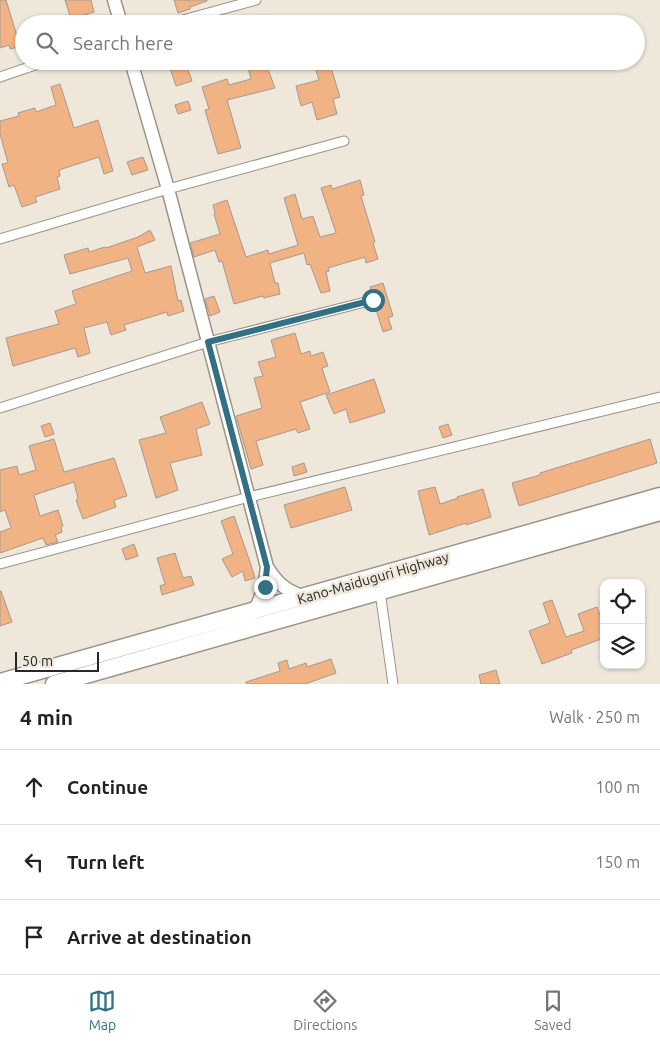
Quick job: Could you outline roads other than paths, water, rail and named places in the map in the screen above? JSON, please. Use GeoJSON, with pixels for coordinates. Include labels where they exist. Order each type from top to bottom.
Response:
{"type":"FeatureCollection","features":[{"type":"Feature","properties":{"kind":"highway","name":"Kano-Maiduguri Highway"},"geometry":{"type":"LineString","coordinates":[[0,682],[29,679],[304,597],[660,496]]}},
{"type":"Feature","properties":{"kind":"highway","name":"Kano-Maiduguri Highway"},"geometry":{"type":"LineString","coordinates":[[54,684],[660,512]]}},
{"type":"Feature","properties":{"kind":"street"},"geometry":{"type":"LineString","coordinates":[[114,0],[118,15]]}},
{"type":"Feature","properties":{"kind":"street"},"geometry":{"type":"LineString","coordinates":[[201,15],[256,0]]}},
{"type":"Feature","properties":{"kind":"street"},"geometry":{"type":"LineString","coordinates":[[0,76],[19,70]]}},
{"type":"Feature","properties":{"kind":"street"},"geometry":{"type":"LineString","coordinates":[[135,70],[168,189],[267,567],[276,581],[289,591],[304,597]]}},
{"type":"Feature","properties":{"kind":"street"},"geometry":{"type":"LineString","coordinates":[[0,239],[168,189],[344,141]]}},
{"type":"Feature","properties":{"kind":"street"},"geometry":{"type":"LineString","coordinates":[[0,408],[208,342],[373,300]]}},
{"type":"Feature","properties":{"kind":"street"},"geometry":{"type":"LineString","coordinates":[[0,564],[249,497],[660,397]]}},
{"type":"Feature","properties":{"kind":"street"},"geometry":{"type":"LineString","coordinates":[[253,612],[261,599],[265,587],[267,567]]}},
{"type":"Feature","properties":{"kind":"street"},"geometry":{"type":"LineString","coordinates":[[380,592],[393,684]]}}]}
